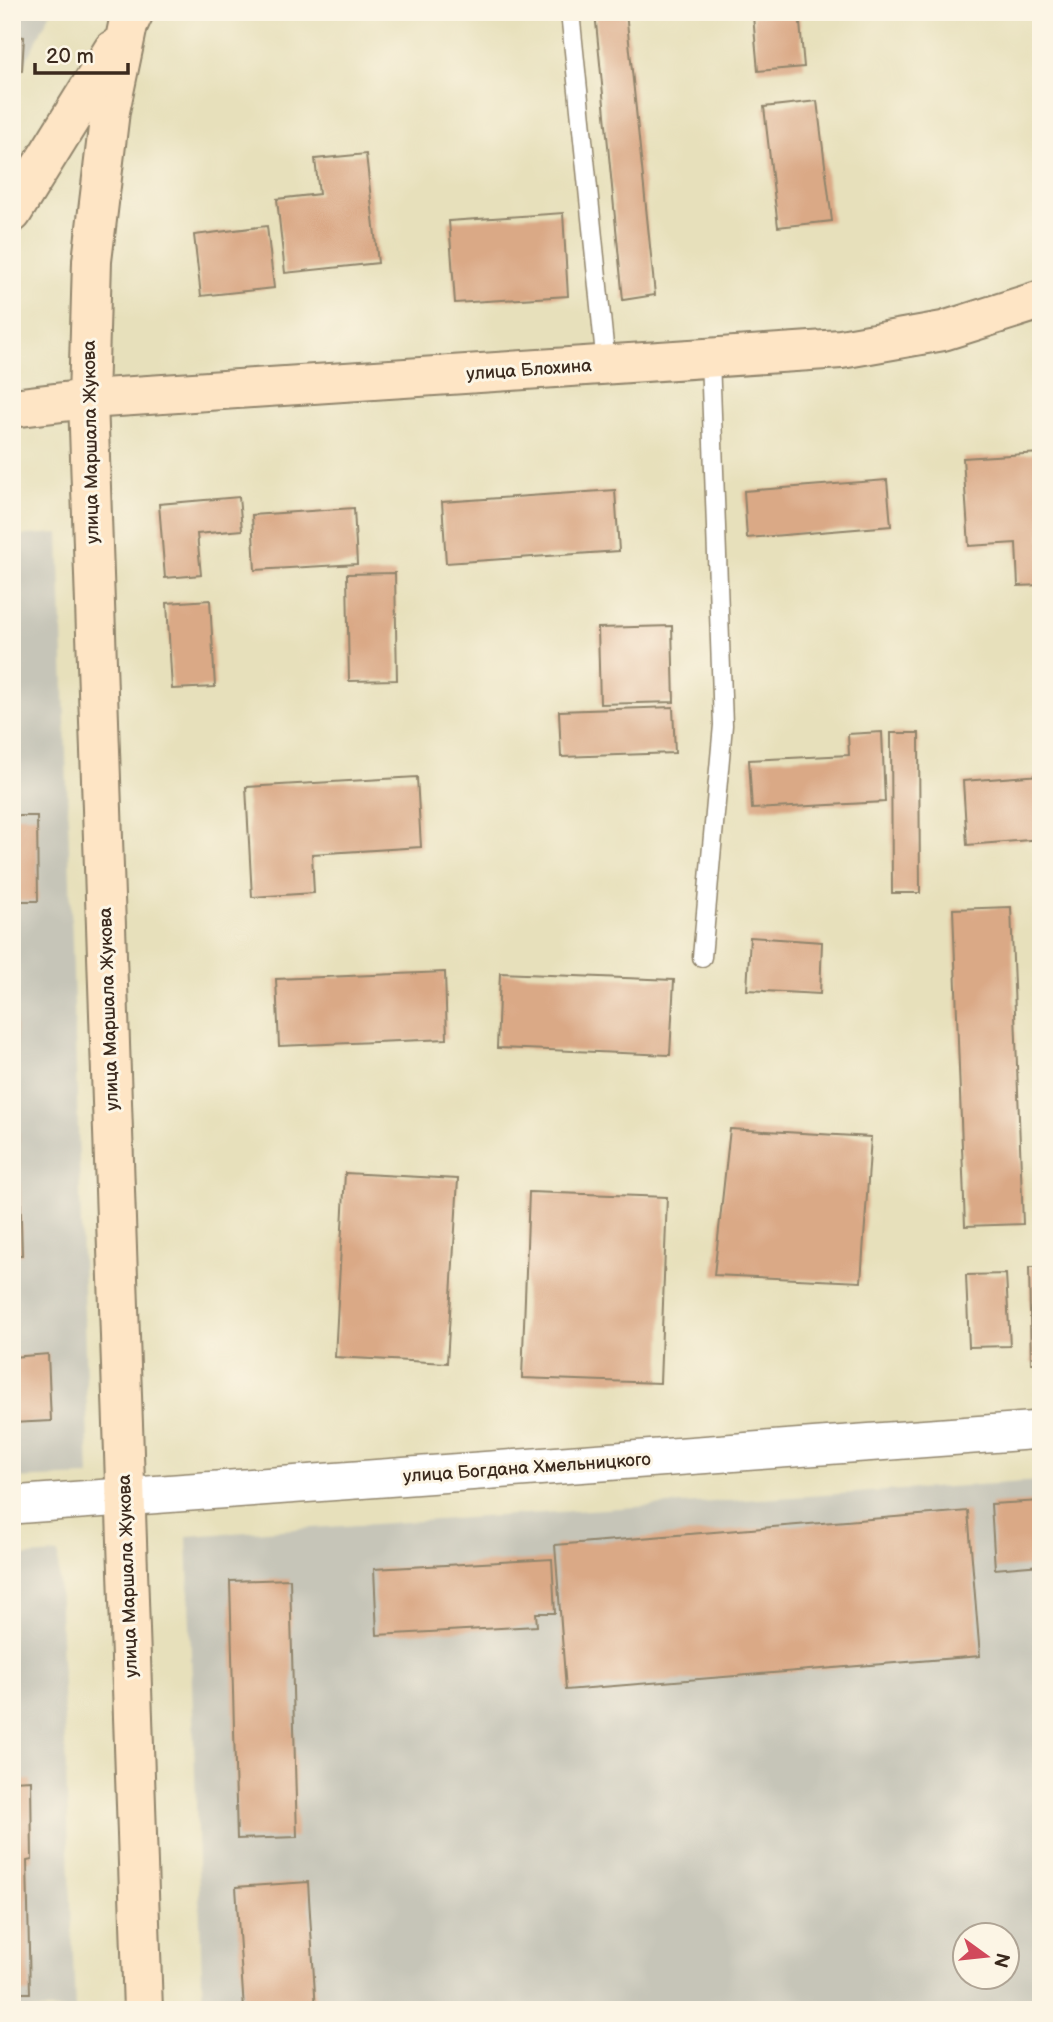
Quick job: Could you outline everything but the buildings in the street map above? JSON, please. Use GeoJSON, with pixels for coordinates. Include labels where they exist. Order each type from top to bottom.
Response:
{"type":"FeatureCollection","features":[{"type":"Feature","properties":{"kind":"main road"},"geometry":{"type":"LineString","coordinates":[[12,213],[131,19]]}},
{"type":"Feature","properties":{"kind":"main road","name":"улица Маршала Жукова"},"geometry":{"type":"LineString","coordinates":[[131,19],[110,111],[92,261],[88,400],[143,2010]]}},
{"type":"Feature","properties":{"kind":"main road","name":"улица Блохина"},"geometry":{"type":"LineString","coordinates":[[12,408],[88,400],[841,349],[943,331],[1041,300]]}},
{"type":"Feature","properties":{"kind":"street","name":"улица Богдана Хмельницкого"},"geometry":{"type":"LineString","coordinates":[[12,1505],[1041,1430]]}},
{"type":"Feature","properties":{"kind":"lane"},"geometry":{"type":"LineString","coordinates":[[570,12],[606,365]]}},
{"type":"Feature","properties":{"kind":"lane"},"geometry":{"type":"LineString","coordinates":[[702,957],[723,725],[710,358]]}},
{"type":"Feature","properties":{"kind":"shaded area"},"geometry":{"type":"Polygon","coordinates":[[[12,12],[51,12],[12,88],[12,12]]]}},
{"type":"Feature","properties":{"kind":"shaded area"},"geometry":{"type":"Polygon","coordinates":[[[59,533],[89,1476],[12,1479],[12,536],[59,533]]]}},
{"type":"Feature","properties":{"kind":"shaded area"},"geometry":{"type":"Polygon","coordinates":[[[1041,1481],[1041,2010],[203,2010],[187,1536],[1041,1481]]]}},
{"type":"Feature","properties":{"kind":"shaded area"},"geometry":{"type":"Polygon","coordinates":[[[58,1554],[75,2010],[12,2010],[12,1557],[58,1554]]]}}]}
